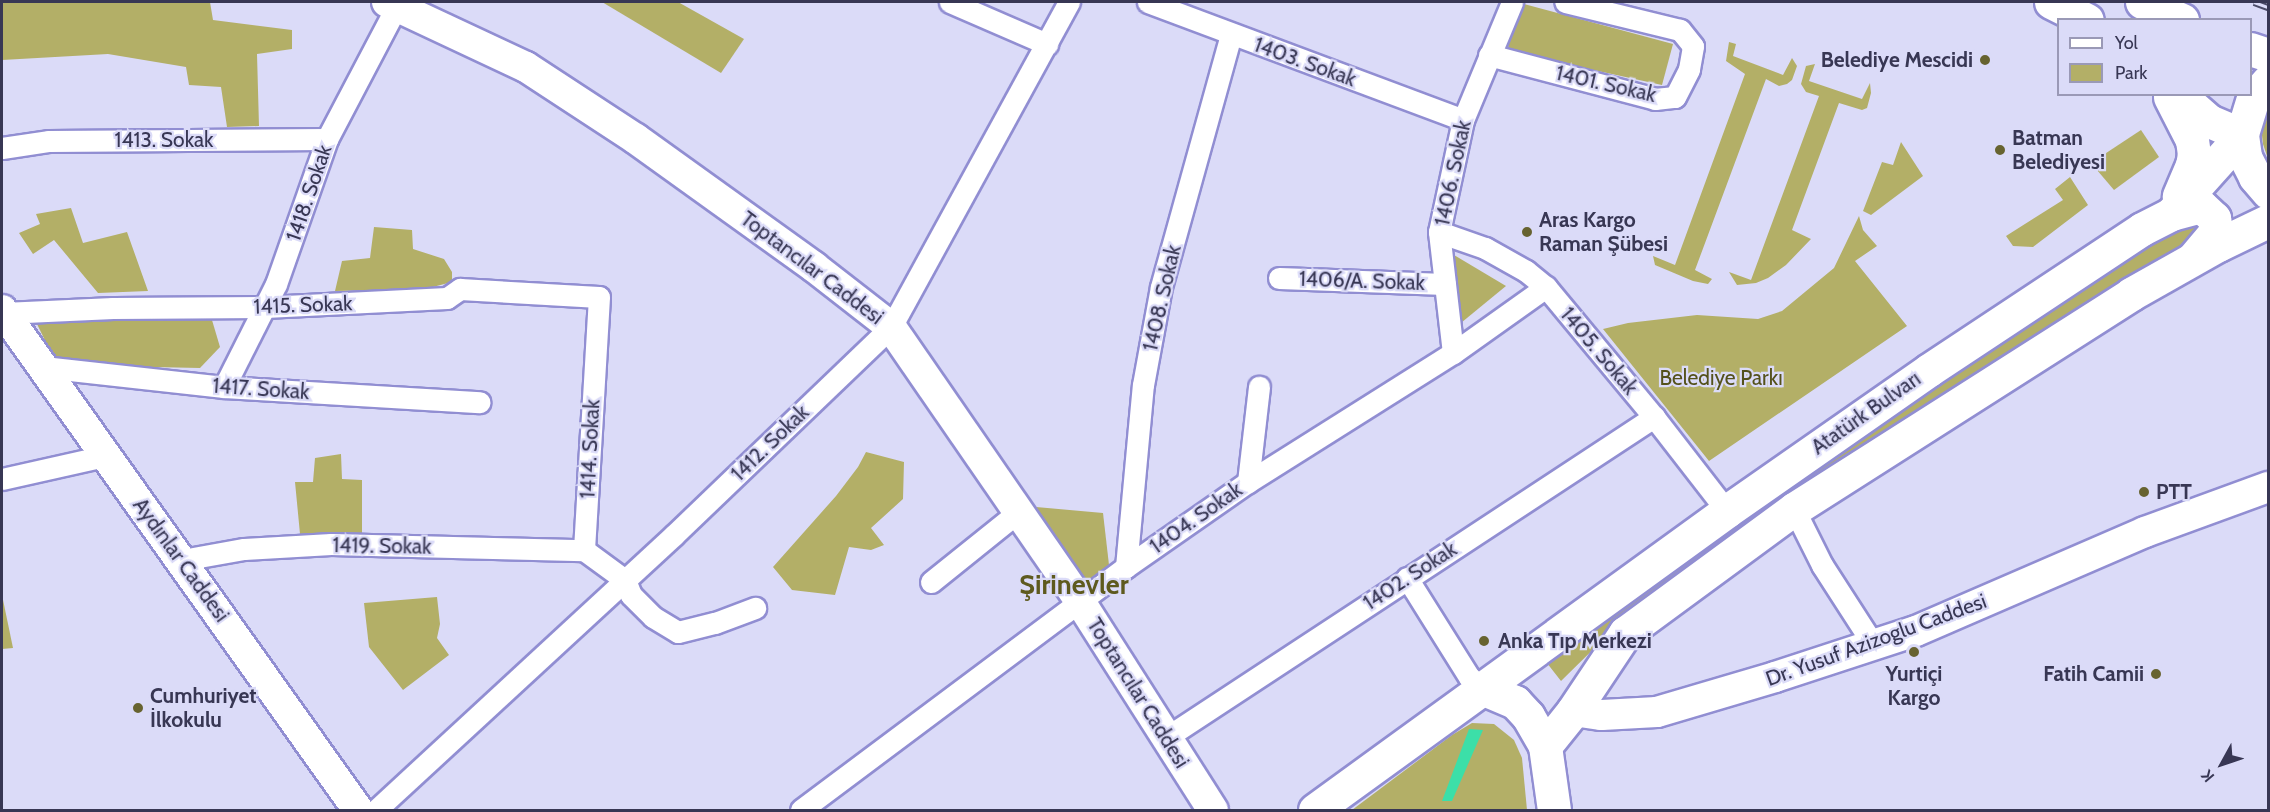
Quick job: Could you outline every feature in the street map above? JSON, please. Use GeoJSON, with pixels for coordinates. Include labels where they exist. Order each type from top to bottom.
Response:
{"type":"FeatureCollection","features":[{"type":"Feature","properties":{"kind":"main road"},"geometry":{"type":"LineString","coordinates":[[2051,2],[2083,18]]}},
{"type":"Feature","properties":{"kind":"main road"},"geometry":{"type":"LineString","coordinates":[[2142,2],[2178,18]]}},
{"type":"Feature","properties":{"kind":"main road"},"geometry":{"type":"LineString","coordinates":[[2252,50],[2268,55]]}},
{"type":"Feature","properties":{"kind":"main road"},"geometry":{"type":"LineString","coordinates":[[2268,81],[2253,98],[2242,135],[2245,157],[2254,177],[2268,192]]}},
{"type":"Feature","properties":{"kind":"main road"},"geometry":{"type":"LineString","coordinates":[[2170,96],[2192,140],[2194,154],[2192,165],[2171,214]]}},
{"type":"Feature","properties":{"kind":"main road"},"geometry":{"type":"LineString","coordinates":[[2180,96],[2209,121],[2242,135]]}},
{"type":"Feature","properties":{"kind":"main road","name":"Atatürk Bulvarı"},"geometry":{"type":"LineString","coordinates":[[1315,810],[1485,689],[1727,511],[1929,370],[2132,236],[2171,214],[2242,135]]}},
{"type":"Feature","properties":{"kind":"main road"},"geometry":{"type":"LineString","coordinates":[[2171,214],[2201,206],[2214,218],[2216,231],[2191,261]]}},
{"type":"Feature","properties":{"kind":"main road","name":"Atatürk Bulvarı"},"geometry":{"type":"LineString","coordinates":[[1545,746],[1573,711],[1625,633],[1794,509],[1972,393],[2131,294],[2268,221]]}},
{"type":"Feature","properties":{"kind":"main road"},"geometry":{"type":"LineString","coordinates":[[1485,689],[1515,702],[1528,716],[1545,746],[1554,810]]}},
{"type":"Feature","properties":{"kind":"street"},"geometry":{"type":"LineString","coordinates":[[950,2],[1047,44]]}},
{"type":"Feature","properties":{"kind":"street","name":"1412. Sokak"},"geometry":{"type":"LineString","coordinates":[[376,810],[625,580],[891,327],[1069,2]]}},
{"type":"Feature","properties":{"kind":"street","name":"1403. Sokak"},"geometry":{"type":"LineString","coordinates":[[1148,2],[1463,120]]}},
{"type":"Feature","properties":{"kind":"street","name":"1406. Sokak"},"geometry":{"type":"LineString","coordinates":[[1453,353],[1439,232],[1463,120],[1512,2]]}},
{"type":"Feature","properties":{"kind":"street","name":"1401. Sokak"},"geometry":{"type":"LineString","coordinates":[[1489,55],[1655,99],[1675,97],[1689,69],[1693,46],[1680,30],[1564,2]]}},
{"type":"Feature","properties":{"kind":"street","name":"1418. Sokak"},"geometry":{"type":"LineString","coordinates":[[224,387],[265,307],[289,251],[327,139],[394,3]]}},
{"type":"Feature","properties":{"kind":"street","name":"Toptancılar Caddesi"},"geometry":{"type":"LineString","coordinates":[[394,3],[535,73],[645,146],[814,267],[891,327],[1079,600],[1213,810]]}},
{"type":"Feature","properties":{"kind":"street","name":"1408. Sokak"},"geometry":{"type":"LineString","coordinates":[[1126,567],[1143,385],[1161,287],[1231,35]]}},
{"type":"Feature","properties":{"kind":"street","name":"1413. Sokak"},"geometry":{"type":"LineString","coordinates":[[2,148],[49,141],[327,139]]}},
{"type":"Feature","properties":{"kind":"street","name":"1405. Sokak"},"geometry":{"type":"LineString","coordinates":[[1439,232],[1485,248],[1526,271],[1546,287],[1654,417],[1727,511]]}},
{"type":"Feature","properties":{"kind":"street","name":"1406/A. Sokak"},"geometry":{"type":"LineString","coordinates":[[1280,278],[1445,284]]}},
{"type":"Feature","properties":{"kind":"street","name":"1404. Sokak"},"geometry":{"type":"LineString","coordinates":[[801,810],[1126,567],[1248,482],[1453,353],[1546,287]]}},
{"type":"Feature","properties":{"kind":"street","name":"1415. Sokak"},"geometry":{"type":"LineString","coordinates":[[2,311],[265,307],[447,298],[460,289],[599,297]]}},
{"type":"Feature","properties":{"kind":"street","name":"1414. Sokak"},"geometry":{"type":"LineString","coordinates":[[584,550],[599,297]]}},
{"type":"Feature","properties":{"kind":"street","name":"Aydınlar Caddesi"},"geometry":{"type":"LineString","coordinates":[[2,311],[182,560],[358,810]]}},
{"type":"Feature","properties":{"kind":"street","name":"1417. Sokak"},"geometry":{"type":"LineString","coordinates":[[43,367],[224,387],[480,402]]}},
{"type":"Feature","properties":{"kind":"street"},"geometry":{"type":"LineString","coordinates":[[1248,482],[1259,387]]}},
{"type":"Feature","properties":{"kind":"street","name":"1402. Sokak"},"geometry":{"type":"LineString","coordinates":[[1167,737],[1654,417]]}},
{"type":"Feature","properties":{"kind":"street"},"geometry":{"type":"LineString","coordinates":[[2,479],[105,456]]}},
{"type":"Feature","properties":{"kind":"street","name":"Dr. Yusuf Azizoglu Caddesi"},"geometry":{"type":"LineString","coordinates":[[1573,711],[1602,715],[1657,712],[1916,631],[2145,532],[2268,487]]}},
{"type":"Feature","properties":{"kind":"street"},"geometry":{"type":"LineString","coordinates":[[1794,509],[1822,565],[1873,644]]}},
{"type":"Feature","properties":{"kind":"street"},"geometry":{"type":"LineString","coordinates":[[932,582],[1018,512]]}},
{"type":"Feature","properties":{"kind":"street","name":"1419. Sokak"},"geometry":{"type":"LineString","coordinates":[[182,560],[244,549],[331,544],[584,550]]}},
{"type":"Feature","properties":{"kind":"street"},"geometry":{"type":"LineString","coordinates":[[584,550],[625,580],[632,595],[653,617],[678,632],[715,623],[755,608]]}},
{"type":"Feature","properties":{"kind":"street"},"geometry":{"type":"LineString","coordinates":[[1407,578],[1469,677],[1485,689]]}},
{"type":"Feature","properties":{"kind":"green space"},"geometry":{"type":"Polygon","coordinates":[[[2,2],[210,2],[213,20],[292,30],[292,49],[257,54],[259,126],[227,127],[221,87],[189,85],[186,67],[108,54],[2,60],[2,2]]]}},
{"type":"Feature","properties":{"kind":"green space"},"geometry":{"type":"Polygon","coordinates":[[[602,2],[678,2],[744,39],[721,73],[602,2]]]}},
{"type":"Feature","properties":{"kind":"green space"},"geometry":{"type":"Polygon","coordinates":[[[1520,3],[1673,44],[1662,85],[1507,51],[1520,3]]]}},
{"type":"Feature","properties":{"kind":"green space"},"geometry":{"type":"Polygon","coordinates":[[[1729,42],[1736,44],[1733,56],[1783,75],[1792,58],[1797,66],[1792,80],[1787,84],[1779,86],[1766,79],[1695,270],[1712,279],[1708,284],[1693,281],[1655,265],[1653,256],[1675,265],[1745,74],[1726,61],[1729,42]]]}},
{"type":"Feature","properties":{"kind":"green space"},"geometry":{"type":"Polygon","coordinates":[[[1815,64],[1809,81],[1862,99],[1870,83],[1871,93],[1867,108],[1862,110],[1839,103],[1792,230],[1811,239],[1786,265],[1768,278],[1756,283],[1737,285],[1729,272],[1751,280],[1819,96],[1806,92],[1801,84],[1806,66],[1815,64]]]}},
{"type":"Feature","properties":{"kind":"green space"},"geometry":{"type":"Polygon","coordinates":[[[2268,115],[2268,159],[2261,127],[2268,115]]]}},
{"type":"Feature","properties":{"kind":"green space"},"geometry":{"type":"Polygon","coordinates":[[[2141,130],[2159,157],[2114,190],[2091,163],[2141,130]]]}},
{"type":"Feature","properties":{"kind":"green space"},"geometry":{"type":"Polygon","coordinates":[[[1901,142],[1923,176],[1871,215],[1863,211],[1882,162],[1893,165],[1901,142]]]}},
{"type":"Feature","properties":{"kind":"green space"},"geometry":{"type":"Polygon","coordinates":[[[2070,177],[2088,205],[2033,247],[2013,246],[2006,236],[2063,200],[2055,189],[2070,177]]]}},
{"type":"Feature","properties":{"kind":"green space"},"geometry":{"type":"Polygon","coordinates":[[[71,208],[83,243],[127,232],[148,291],[98,293],[54,240],[33,254],[19,233],[40,224],[36,214],[71,208]]]}},
{"type":"Feature","properties":{"kind":"green space","name":"Belediye Parkı"},"geometry":{"type":"Polygon","coordinates":[[[1859,216],[1863,230],[1877,246],[1855,261],[1907,326],[1709,461],[1603,329],[1628,323],[1697,315],[1758,319],[1782,311],[1834,268],[1859,216]]]}},
{"type":"Feature","properties":{"kind":"green space"},"geometry":{"type":"Polygon","coordinates":[[[2184,220],[2197,229],[2199,240],[1624,619],[1561,681],[1543,658],[1995,344],[2184,220]]]}},
{"type":"Feature","properties":{"kind":"green space"},"geometry":{"type":"Polygon","coordinates":[[[374,227],[412,230],[413,249],[444,259],[452,272],[452,282],[425,289],[335,291],[342,261],[370,258],[374,227]]]}},
{"type":"Feature","properties":{"kind":"green space"},"geometry":{"type":"Polygon","coordinates":[[[1454,255],[1506,286],[1456,327],[1454,255]]]}},
{"type":"Feature","properties":{"kind":"green space"},"geometry":{"type":"Polygon","coordinates":[[[209,310],[220,347],[200,368],[57,365],[37,324],[209,310]]]}},
{"type":"Feature","properties":{"kind":"green space"},"geometry":{"type":"Polygon","coordinates":[[[866,452],[904,462],[903,499],[871,528],[884,545],[871,550],[849,547],[835,595],[792,590],[773,567],[836,496],[858,467],[866,452]]]}},
{"type":"Feature","properties":{"kind":"green space"},"geometry":{"type":"Polygon","coordinates":[[[341,454],[342,479],[362,480],[362,537],[300,534],[295,482],[313,482],[315,458],[341,454]]]}},
{"type":"Feature","properties":{"kind":"green space"},"geometry":{"type":"Polygon","coordinates":[[[1025,506],[1103,513],[1109,565],[1081,586],[1025,506]]]}},
{"type":"Feature","properties":{"kind":"green space"},"geometry":{"type":"Polygon","coordinates":[[[2,595],[13,648],[2,649],[2,595]]]}},
{"type":"Feature","properties":{"kind":"green space"},"geometry":{"type":"Polygon","coordinates":[[[437,597],[440,624],[437,638],[449,655],[403,690],[369,647],[364,603],[437,597]]]}},
{"type":"Feature","properties":{"kind":"green space"},"geometry":{"type":"Polygon","coordinates":[[[1472,723],[1494,724],[1514,740],[1522,758],[1527,810],[1352,810],[1452,735],[1472,723]]]}},
{"type":"Feature","properties":{"kind":"shaded area"},"geometry":{"type":"Polygon","coordinates":[[[1469,729],[1483,730],[1452,801],[1442,801],[1469,729]]]}},
{"type":"Feature","properties":{"kind":"railway"},"geometry":{"type":"LineString","coordinates":[[2254,2],[2268,7]]}},
{"type":"Feature","properties":{"kind":"place","name":"Belediye Mescidi"},"geometry":{"type":"Point","coordinates":[1985,60]}},
{"type":"Feature","properties":{"kind":"place","name":"Batman Belediyesi"},"geometry":{"type":"Point","coordinates":[2000,150]}},
{"type":"Feature","properties":{"kind":"place","name":"Aras Kargo Raman Şübesi"},"geometry":{"type":"Point","coordinates":[1527,232]}},
{"type":"Feature","properties":{"kind":"place","name":"PTT"},"geometry":{"type":"Point","coordinates":[2144,492]}},
{"type":"Feature","properties":{"kind":"place","name":"Anka Tıp Merkezi"},"geometry":{"type":"Point","coordinates":[1484,641]}},
{"type":"Feature","properties":{"kind":"place","name":"Yurtiçi Kargo"},"geometry":{"type":"Point","coordinates":[1914,652]}},
{"type":"Feature","properties":{"kind":"place","name":"Fatih Camii"},"geometry":{"type":"Point","coordinates":[2156,674]}},
{"type":"Feature","properties":{"kind":"place","name":"Cumhuriyet İlkokulu"},"geometry":{"type":"Point","coordinates":[138,708]}},
{"type":"Feature","properties":{"kind":"district","name":"Şirinevler"},"geometry":{"type":"Point","coordinates":[1074,585]}}]}
